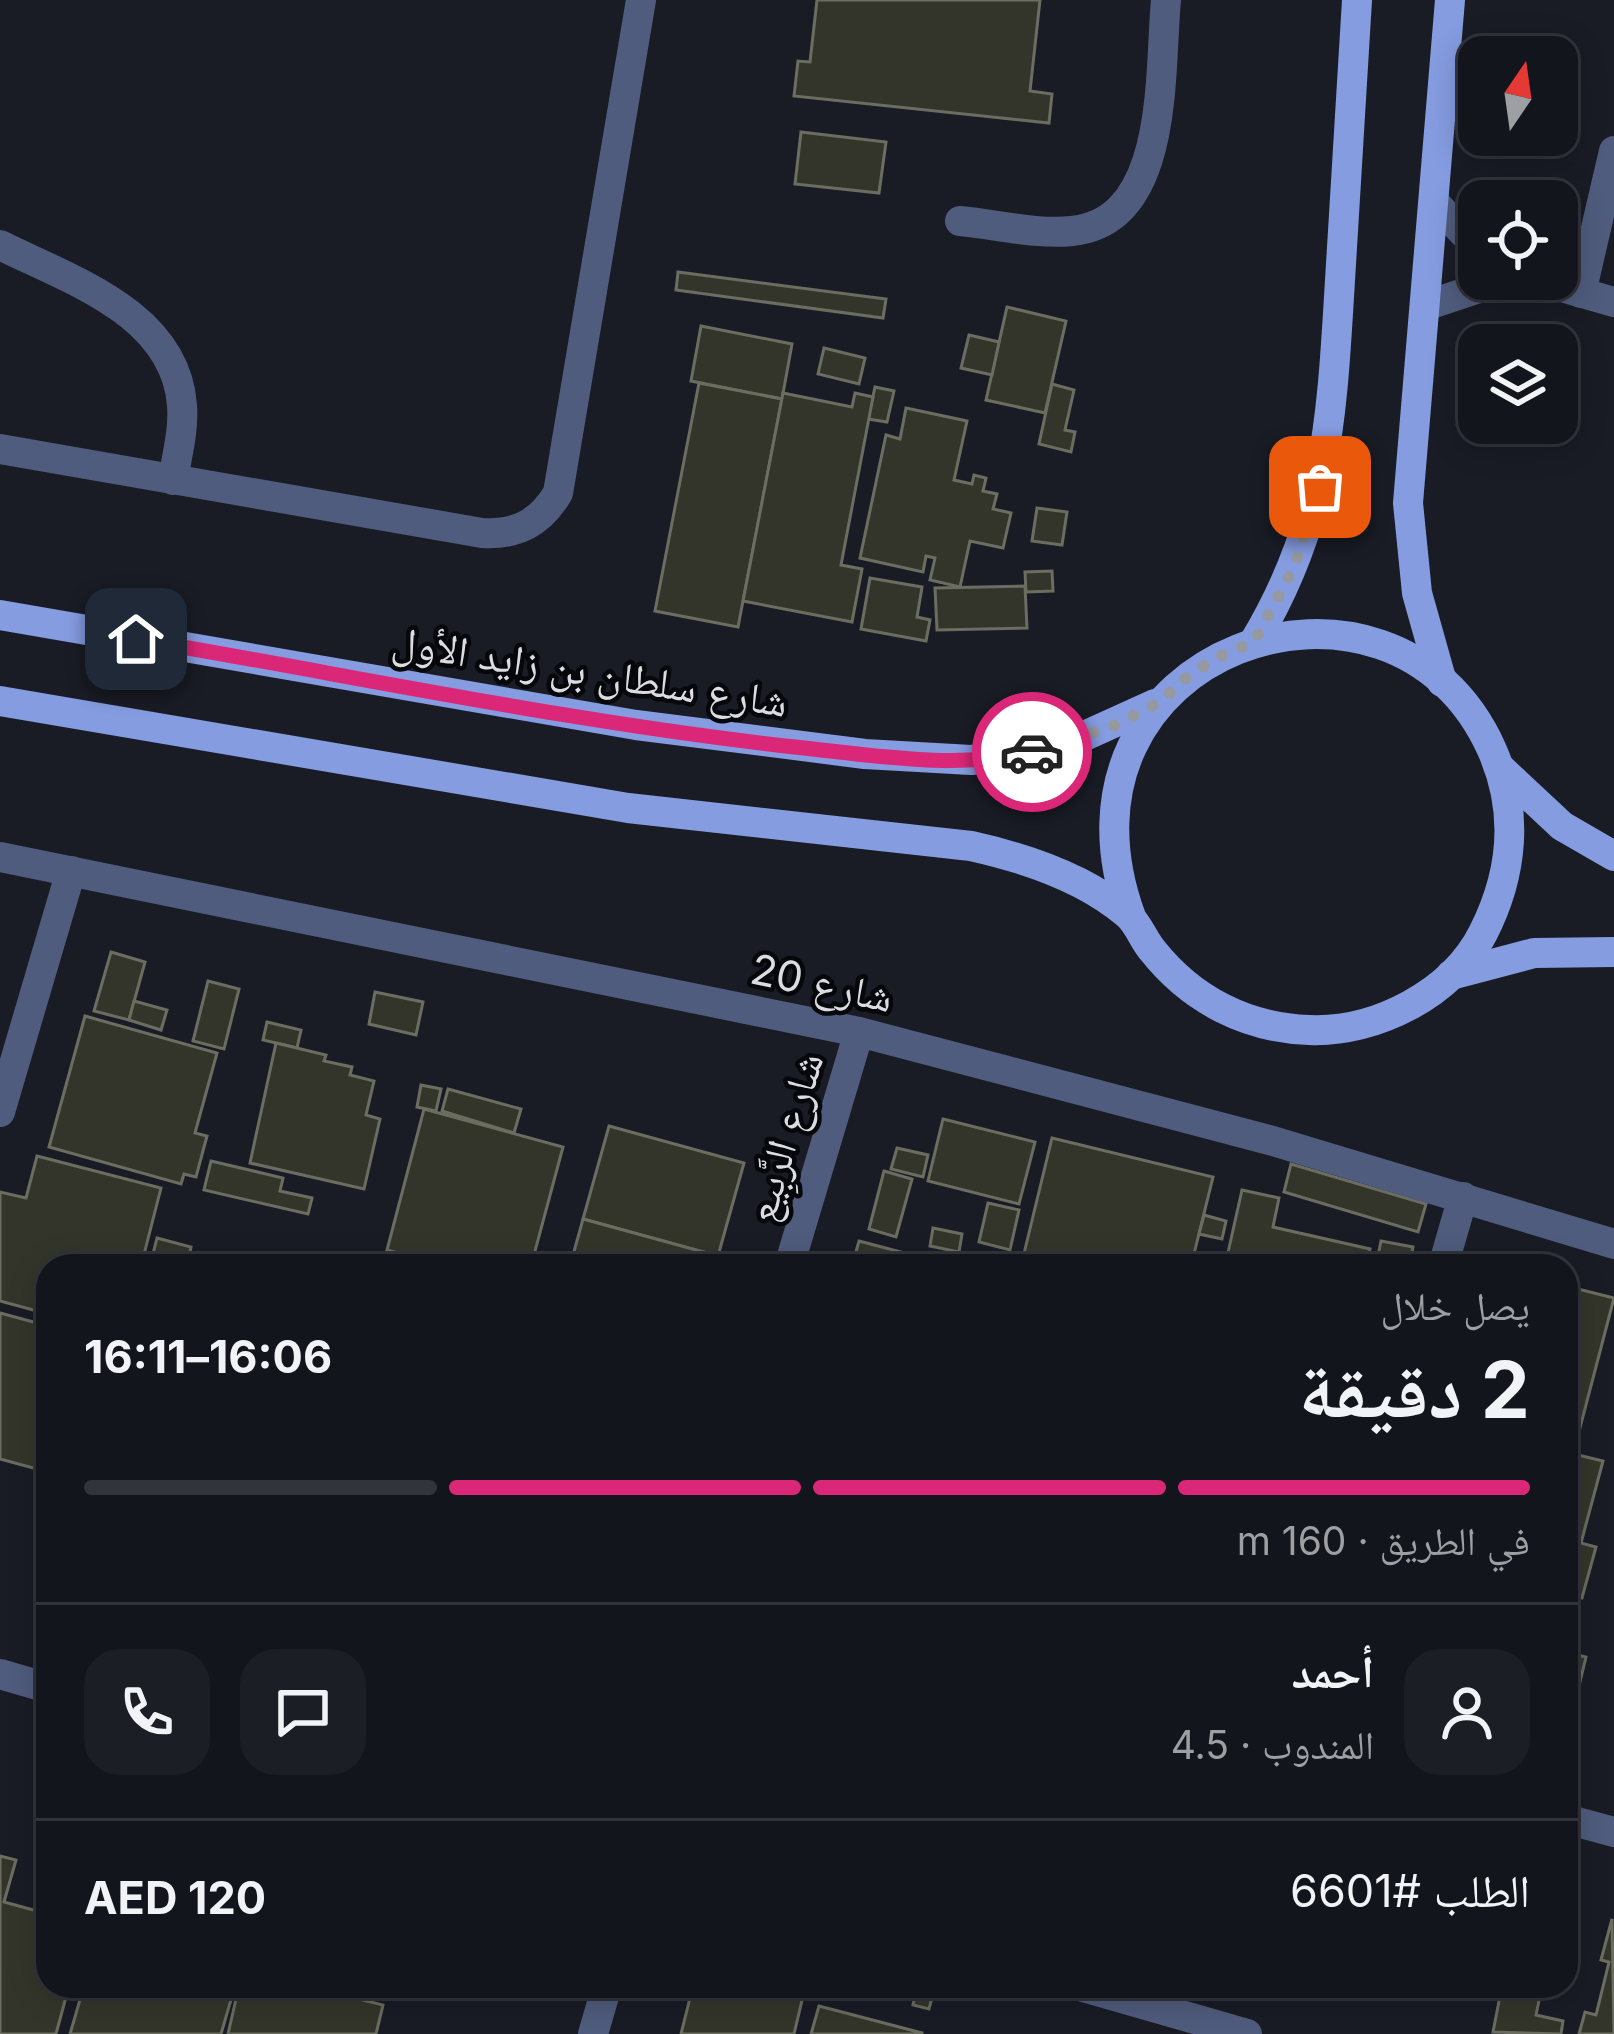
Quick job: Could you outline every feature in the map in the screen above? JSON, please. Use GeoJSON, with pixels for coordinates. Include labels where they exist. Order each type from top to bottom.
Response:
{"type":"FeatureCollection","features":[{"type":"Feature","properties":{"kind":"main road"},"geometry":{"type":"LineString","coordinates":[[1254,642],[1294,567],[1309,527],[1328,445],[1357,0]]}},
{"type":"Feature","properties":{"kind":"main road"},"geometry":{"type":"LineString","coordinates":[[1442,682],[1417,593],[1408,503],[1450,0]]}},
{"type":"Feature","properties":{"kind":"main road","name":"شارع سلطان بن زايد الأول"},"geometry":{"type":"LineString","coordinates":[[0,615],[636,725],[884,756],[971,760],[1021,754],[1070,743],[1160,702]]}},
{"type":"Feature","properties":{"kind":"main road"},"geometry":{"type":"LineString","coordinates":[[1294,634],[1334,634],[1372,643],[1409,659],[1442,682],[1486,735],[1500,767],[1510,811],[1510,856],[1499,900],[1479,940],[1451,975],[1421,998],[1388,1016],[1351,1027],[1314,1031],[1276,1027],[1239,1017],[1205,1000],[1150,948],[1131,916],[1112,843],[1123,768],[1138,733],[1160,702],[1220,656],[1254,642],[1294,634]]}},
{"type":"Feature","properties":{"kind":"main road"},"geometry":{"type":"LineString","coordinates":[[0,700],[628,808],[970,846],[1038,865],[1131,916]]}},
{"type":"Feature","properties":{"kind":"main road"},"geometry":{"type":"LineString","coordinates":[[1500,767],[1562,826],[1614,856]]}},
{"type":"Feature","properties":{"kind":"main road"},"geometry":{"type":"LineString","coordinates":[[1451,975],[1534,953],[1614,952]]}},
{"type":"Feature","properties":{"kind":"street"},"geometry":{"type":"LineString","coordinates":[[0,449],[482,533],[518,530],[548,509],[558,493],[641,0]]}},
{"type":"Feature","properties":{"kind":"street"},"geometry":{"type":"LineString","coordinates":[[960,221],[1069,232],[1107,221],[1124,209],[1151,154],[1166,0]]}},
{"type":"Feature","properties":{"kind":"street"},"geometry":{"type":"LineString","coordinates":[[1581,292],[1614,151]]}},
{"type":"Feature","properties":{"kind":"street"},"geometry":{"type":"LineString","coordinates":[[1435,203],[1458,232]]}},
{"type":"Feature","properties":{"kind":"street"},"geometry":{"type":"LineString","coordinates":[[0,245],[113,304],[148,329],[161,345],[179,385],[182,406],[173,480]]}},
{"type":"Feature","properties":{"kind":"street"},"geometry":{"type":"LineString","coordinates":[[1578,291],[1614,302]]}},
{"type":"Feature","properties":{"kind":"street"},"geometry":{"type":"LineString","coordinates":[[1425,306],[1458,295]]}},
{"type":"Feature","properties":{"kind":"street","name":"شارع 20"},"geometry":{"type":"LineString","coordinates":[[0,857],[859,1032],[1273,1141],[1614,1244]]}},
{"type":"Feature","properties":{"kind":"street"},"geometry":{"type":"LineString","coordinates":[[0,1112],[71,871]]}},
{"type":"Feature","properties":{"kind":"street","name":"شارع الرَّبِيع"},"geometry":{"type":"LineString","coordinates":[[794,1254],[859,1032]]}},
{"type":"Feature","properties":{"kind":"street"},"geometry":{"type":"LineString","coordinates":[[1446,1254],[1463,1197]]}},
{"type":"Feature","properties":{"kind":"street"},"geometry":{"type":"LineString","coordinates":[[0,1674],[36,1684]]}},
{"type":"Feature","properties":{"kind":"street"},"geometry":{"type":"LineString","coordinates":[[1578,1822],[1614,1832]]}},
{"type":"Feature","properties":{"kind":"street"},"geometry":{"type":"LineString","coordinates":[[593,2034],[604,1998]]}},
{"type":"Feature","properties":{"kind":"street"},"geometry":{"type":"LineString","coordinates":[[1106,1998],[1157,2021],[1247,2034]]}},
{"type":"Feature","properties":{"kind":"building"},"geometry":{"type":"Polygon","coordinates":[[[817,0],[1040,0],[1030,91],[1052,94],[1049,123],[794,96],[798,61],[810,62],[817,0]]]}},
{"type":"Feature","properties":{"kind":"building"},"geometry":{"type":"Polygon","coordinates":[[[801,132],[886,142],[879,193],[795,184],[801,132]]]}},
{"type":"Feature","properties":{"kind":"building"},"geometry":{"type":"Polygon","coordinates":[[[678,272],[886,299],[883,318],[676,290],[678,272]]]}},
{"type":"Feature","properties":{"kind":"building"},"geometry":{"type":"Polygon","coordinates":[[[1007,307],[1066,321],[1045,413],[986,400],[1007,307]]]}},
{"type":"Feature","properties":{"kind":"building"},"geometry":{"type":"Polygon","coordinates":[[[701,326],[792,344],[782,399],[691,381],[701,326]]]}},
{"type":"Feature","properties":{"kind":"building"},"geometry":{"type":"Polygon","coordinates":[[[969,335],[999,342],[992,375],[961,368],[969,335]]]}},
{"type":"Feature","properties":{"kind":"building"},"geometry":{"type":"Polygon","coordinates":[[[824,348],[865,358],[859,384],[818,374],[824,348]]]}},
{"type":"Feature","properties":{"kind":"building"},"geometry":{"type":"Polygon","coordinates":[[[699,383],[782,399],[738,627],[655,611],[699,383]]]}},
{"type":"Feature","properties":{"kind":"building"},"geometry":{"type":"Polygon","coordinates":[[[1052,384],[1074,390],[1065,430],[1075,432],[1071,452],[1039,444],[1052,384]]]}},
{"type":"Feature","properties":{"kind":"building"},"geometry":{"type":"Polygon","coordinates":[[[875,387],[894,391],[887,422],[868,419],[875,387]]]}},
{"type":"Feature","properties":{"kind":"building"},"geometry":{"type":"Polygon","coordinates":[[[783,393],[852,407],[855,393],[873,397],[841,565],[862,569],[852,622],[743,601],[783,393]]]}},
{"type":"Feature","properties":{"kind":"building"},"geometry":{"type":"Polygon","coordinates":[[[906,408],[967,421],[954,480],[972,484],[974,475],[986,478],[983,491],[997,494],[993,509],[1011,513],[1003,548],[970,541],[960,587],[930,580],[935,558],[926,556],[923,572],[860,558],[886,435],[900,439],[906,408]]]}},
{"type":"Feature","properties":{"kind":"building"},"geometry":{"type":"Polygon","coordinates":[[[1037,508],[1067,512],[1062,545],[1032,541],[1037,508]]]}},
{"type":"Feature","properties":{"kind":"building"},"geometry":{"type":"Polygon","coordinates":[[[1052,571],[1053,591],[1026,592],[1025,572],[1052,571]]]}},
{"type":"Feature","properties":{"kind":"building"},"geometry":{"type":"Polygon","coordinates":[[[870,578],[922,587],[917,617],[930,620],[926,641],[861,629],[870,578]]]}},
{"type":"Feature","properties":{"kind":"building"},"geometry":{"type":"Polygon","coordinates":[[[1025,586],[1027,628],[937,630],[935,588],[1025,586]]]}},
{"type":"Feature","properties":{"kind":"building"},"geometry":{"type":"Polygon","coordinates":[[[111,952],[145,962],[129,1020],[94,1011],[111,952]]]}},
{"type":"Feature","properties":{"kind":"building"},"geometry":{"type":"Polygon","coordinates":[[[208,981],[239,989],[224,1049],[193,1041],[208,981]]]}},
{"type":"Feature","properties":{"kind":"building"},"geometry":{"type":"Polygon","coordinates":[[[375,992],[423,1002],[416,1035],[369,1024],[375,992]]]}},
{"type":"Feature","properties":{"kind":"building"},"geometry":{"type":"Polygon","coordinates":[[[134,1001],[167,1010],[161,1030],[129,1020],[134,1001]]]}},
{"type":"Feature","properties":{"kind":"building"},"geometry":{"type":"Polygon","coordinates":[[[85,1016],[217,1053],[195,1133],[207,1136],[196,1177],[184,1174],[181,1184],[49,1147],[85,1016]]]}},
{"type":"Feature","properties":{"kind":"building"},"geometry":{"type":"Polygon","coordinates":[[[267,1022],[301,1030],[297,1048],[263,1040],[267,1022]]]}},
{"type":"Feature","properties":{"kind":"building"},"geometry":{"type":"Polygon","coordinates":[[[276,1043],[326,1055],[324,1061],[352,1067],[350,1075],[374,1081],[366,1115],[380,1119],[364,1189],[250,1163],[276,1043]]]}},
{"type":"Feature","properties":{"kind":"building"},"geometry":{"type":"Polygon","coordinates":[[[421,1085],[441,1089],[436,1111],[417,1107],[421,1085]]]}},
{"type":"Feature","properties":{"kind":"building"},"geometry":{"type":"Polygon","coordinates":[[[448,1089],[521,1109],[514,1133],[442,1111],[448,1089]]]}},
{"type":"Feature","properties":{"kind":"building"},"geometry":{"type":"Polygon","coordinates":[[[424,1109],[563,1147],[534,1254],[402,1254],[387,1250],[424,1109]]]}},
{"type":"Feature","properties":{"kind":"building"},"geometry":{"type":"Polygon","coordinates":[[[943,1119],[1035,1142],[1019,1204],[928,1181],[943,1119]]]}},
{"type":"Feature","properties":{"kind":"building"},"geometry":{"type":"Polygon","coordinates":[[[609,1126],[744,1163],[719,1254],[583,1219],[609,1126]]]}},
{"type":"Feature","properties":{"kind":"building"},"geometry":{"type":"Polygon","coordinates":[[[1052,1138],[1213,1177],[1194,1254],[1024,1254],[1052,1138]]]}},
{"type":"Feature","properties":{"kind":"building"},"geometry":{"type":"Polygon","coordinates":[[[897,1148],[928,1155],[923,1177],[891,1169],[897,1148]]]}},
{"type":"Feature","properties":{"kind":"building"},"geometry":{"type":"Polygon","coordinates":[[[37,1156],[161,1188],[144,1254],[36,1254],[36,1311],[0,1301],[0,1192],[26,1198],[37,1156]]]}},
{"type":"Feature","properties":{"kind":"building"},"geometry":{"type":"Polygon","coordinates":[[[211,1161],[283,1178],[280,1191],[312,1198],[308,1214],[204,1190],[211,1161]]]}},
{"type":"Feature","properties":{"kind":"building"},"geometry":{"type":"Polygon","coordinates":[[[1291,1164],[1426,1204],[1418,1232],[1284,1192],[1291,1164]]]}},
{"type":"Feature","properties":{"kind":"building"},"geometry":{"type":"Polygon","coordinates":[[[884,1171],[912,1179],[896,1237],[869,1229],[884,1171]]]}},
{"type":"Feature","properties":{"kind":"building"},"geometry":{"type":"Polygon","coordinates":[[[1242,1190],[1279,1198],[1273,1227],[1370,1249],[1369,1254],[1228,1254],[1242,1190]]]}},
{"type":"Feature","properties":{"kind":"building"},"geometry":{"type":"Polygon","coordinates":[[[988,1203],[1019,1210],[1010,1250],[979,1242],[988,1203]]]}},
{"type":"Feature","properties":{"kind":"building"},"geometry":{"type":"Polygon","coordinates":[[[1204,1215],[1226,1221],[1222,1239],[1199,1234],[1204,1215]]]}},
{"type":"Feature","properties":{"kind":"building"},"geometry":{"type":"Polygon","coordinates":[[[583,1219],[711,1254],[573,1254],[583,1219]]]}},
{"type":"Feature","properties":{"kind":"building"},"geometry":{"type":"Polygon","coordinates":[[[933,1228],[962,1234],[959,1252],[930,1246],[933,1228]]]}},
{"type":"Feature","properties":{"kind":"building"},"geometry":{"type":"Polygon","coordinates":[[[157,1238],[191,1247],[190,1254],[153,1254],[157,1238]]]}},
{"type":"Feature","properties":{"kind":"building"},"geometry":{"type":"Polygon","coordinates":[[[859,1241],[909,1254],[855,1254],[859,1241]]]}},
{"type":"Feature","properties":{"kind":"building"},"geometry":{"type":"Polygon","coordinates":[[[1381,1241],[1413,1247],[1412,1254],[1378,1254],[1381,1241]]]}},
{"type":"Feature","properties":{"kind":"building"},"geometry":{"type":"Polygon","coordinates":[[[1578,1289],[1614,1298],[1578,1436],[1578,1289]]]}},
{"type":"Feature","properties":{"kind":"building"},"geometry":{"type":"Polygon","coordinates":[[[0,1313],[36,1323],[36,1469],[0,1459],[0,1313]]]}},
{"type":"Feature","properties":{"kind":"building"},"geometry":{"type":"Polygon","coordinates":[[[1578,1455],[1603,1461],[1581,1543],[1596,1547],[1582,1598],[1578,1597],[1578,1455]]]}},
{"type":"Feature","properties":{"kind":"building"},"geometry":{"type":"Polygon","coordinates":[[[1578,1655],[1586,1657],[1578,1690],[1578,1655]]]}},
{"type":"Feature","properties":{"kind":"building"},"geometry":{"type":"Polygon","coordinates":[[[0,1856],[16,1860],[4,1902],[36,1911],[36,1998],[66,1998],[56,2034],[0,2034],[0,1856]]]}},
{"type":"Feature","properties":{"kind":"building"},"geometry":{"type":"Polygon","coordinates":[[[1612,1919],[1614,2034],[1579,2034],[1585,2012],[1596,2015],[1609,1962],[1601,1960],[1612,1919]]]}},
{"type":"Feature","properties":{"kind":"building"},"geometry":{"type":"Polygon","coordinates":[[[80,1998],[232,1998],[221,2034],[70,2034],[80,1998]]]}},
{"type":"Feature","properties":{"kind":"building"},"geometry":{"type":"Polygon","coordinates":[[[236,1998],[355,1998],[383,2005],[376,2034],[228,2034],[236,1998]]]}},
{"type":"Feature","properties":{"kind":"building"},"geometry":{"type":"Polygon","coordinates":[[[690,1998],[803,1998],[794,2034],[681,2034],[690,1998]]]}},
{"type":"Feature","properties":{"kind":"building"},"geometry":{"type":"Polygon","coordinates":[[[914,1998],[932,1998],[929,2009],[913,2005],[914,1998]]]}},
{"type":"Feature","properties":{"kind":"building"},"geometry":{"type":"Polygon","coordinates":[[[1500,1998],[1540,1998],[1536,2015],[1563,2021],[1561,2034],[1493,2032],[1500,1998]]]}},
{"type":"Feature","properties":{"kind":"building"},"geometry":{"type":"Polygon","coordinates":[[[819,2006],[922,2033],[922,2034],[811,2034],[819,2006]]]}},
{"type":"Feature","properties":{"kind":"way so far"},"geometry":{"type":"LineString","coordinates":[[1032,752],[1116,725],[1160,702],[1220,656],[1254,642],[1294,567],[1320,487]]}},
{"type":"Feature","properties":{"kind":"route"},"geometry":{"type":"LineString","coordinates":[[136,639],[749,741],[971,760],[1032,752]]}}]}
